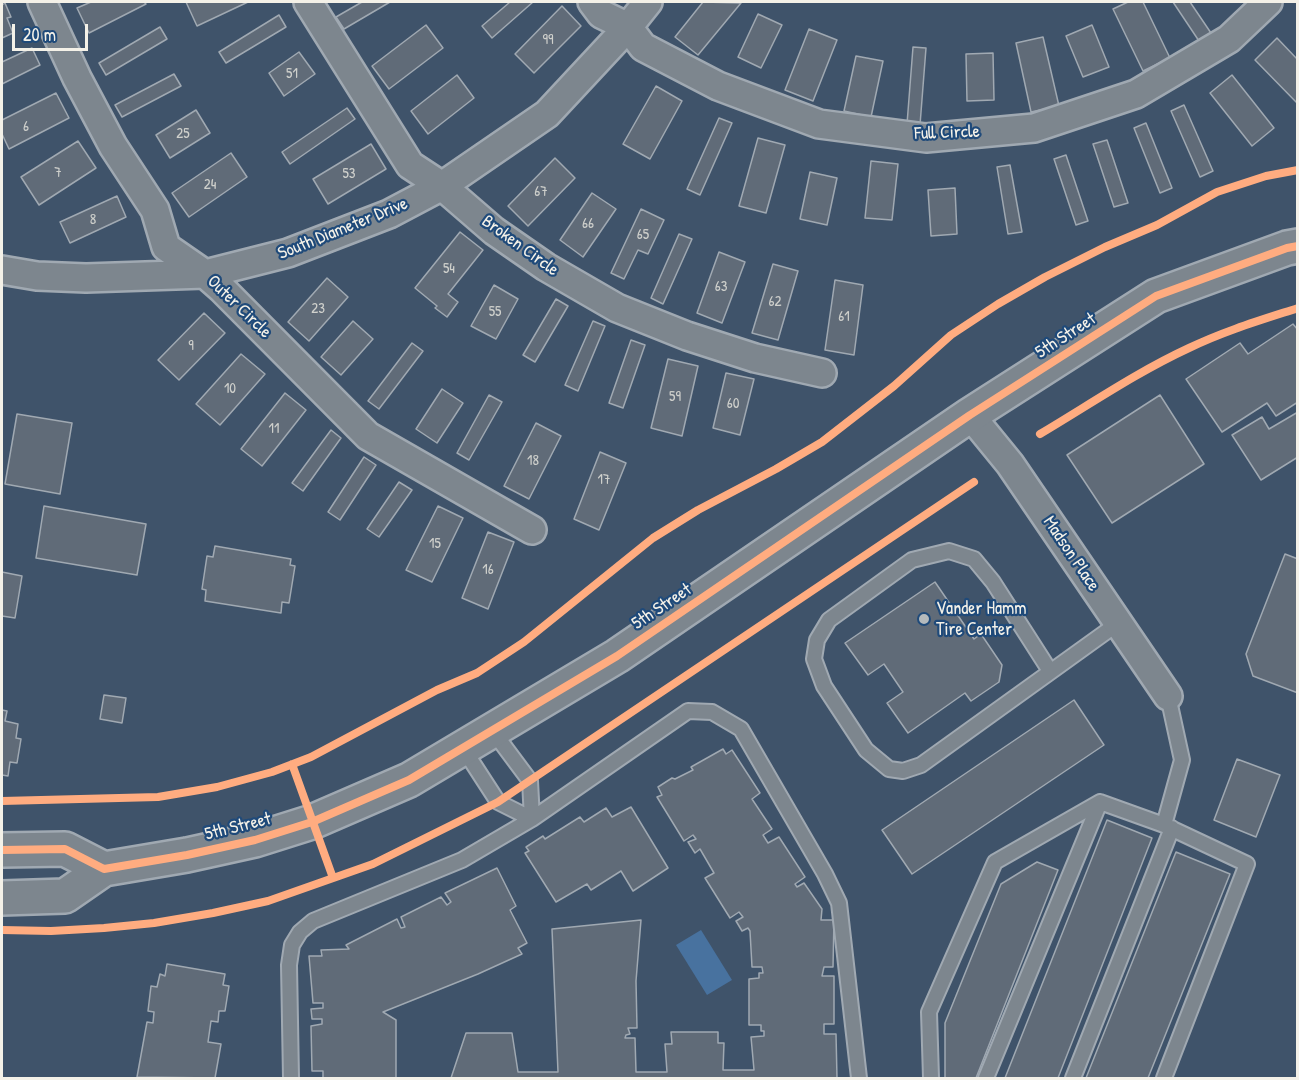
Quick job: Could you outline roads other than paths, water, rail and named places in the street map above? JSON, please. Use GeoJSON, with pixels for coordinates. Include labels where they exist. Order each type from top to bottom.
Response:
{"type":"FeatureCollection","features":[{"type":"Feature","properties":{"kind":"main road","name":"5th Street"},"geometry":{"type":"LineString","coordinates":[[2,898],[64,897],[104,869],[187,855],[255,840],[312,822],[409,780],[617,656],[970,415],[1156,296],[1298,246]]}},
{"type":"Feature","properties":{"kind":"main road"},"geometry":{"type":"LineString","coordinates":[[2,850],[65,849],[104,869]]}},
{"type":"Feature","properties":{"kind":"street","name":"Outer Circle"},"geometry":{"type":"LineString","coordinates":[[42,2],[77,78],[113,146],[155,210],[166,247],[205,274],[368,436],[532,530]]}},
{"type":"Feature","properties":{"kind":"street","name":"Broken Circle"},"geometry":{"type":"LineString","coordinates":[[308,2],[410,165],[442,186],[494,231],[537,261],[618,308],[687,336],[755,358],[822,373]]}},
{"type":"Feature","properties":{"kind":"street","name":"Full Circle"},"geometry":{"type":"LineString","coordinates":[[592,2],[601,14],[628,27],[643,47],[718,86],[819,124],[926,138],[1034,128],[1136,94],[1229,39],[1268,2]]}},
{"type":"Feature","properties":{"kind":"street","name":"South Diameter Drive"},"geometry":{"type":"LineString","coordinates":[[2,270],[37,276],[86,278],[205,274],[288,253],[389,214],[442,186],[547,114],[628,27],[648,2]]}},
{"type":"Feature","properties":{"kind":"street","name":"Madson Place"},"geometry":{"type":"LineString","coordinates":[[970,415],[1010,464],[1168,696]]}},
{"type":"Feature","properties":{"kind":"lane"},"geometry":{"type":"LineString","coordinates":[[1050,671],[987,574],[974,559],[950,551],[912,560],[829,620],[818,640],[814,659],[824,686],[866,750],[889,769],[903,771],[921,765],[1117,624]]}},
{"type":"Feature","properties":{"kind":"lane"},"geometry":{"type":"LineString","coordinates":[[1073,1078],[1168,826],[1182,760],[1168,696]]}},
{"type":"Feature","properties":{"kind":"lane"},"geometry":{"type":"LineString","coordinates":[[291,1078],[290,965],[292,945],[300,932],[313,921],[462,860],[532,819],[688,711],[712,712],[741,729],[825,874],[839,903],[860,1078]]}},
{"type":"Feature","properties":{"kind":"lane"},"geometry":{"type":"LineString","coordinates":[[492,730],[530,781],[532,819]]}},
{"type":"Feature","properties":{"kind":"lane"},"geometry":{"type":"LineString","coordinates":[[463,748],[498,802],[532,819]]}},
{"type":"Feature","properties":{"kind":"lane"},"geometry":{"type":"LineString","coordinates":[[986,1078],[1100,802]]}},
{"type":"Feature","properties":{"kind":"lane"},"geometry":{"type":"LineString","coordinates":[[931,1078],[929,1012],[995,862],[1100,802],[1168,826],[1248,864],[1164,1078]]}},
{"type":"Feature","properties":{"kind":"water"},"geometry":{"type":"Polygon","coordinates":[[[701,930],[732,980],[707,995],[676,945],[701,930]]]}},
{"type":"Feature","properties":{"kind":"place","name":"Vander Hamm Tire Center"},"geometry":{"type":"Point","coordinates":[924,619]}}]}
